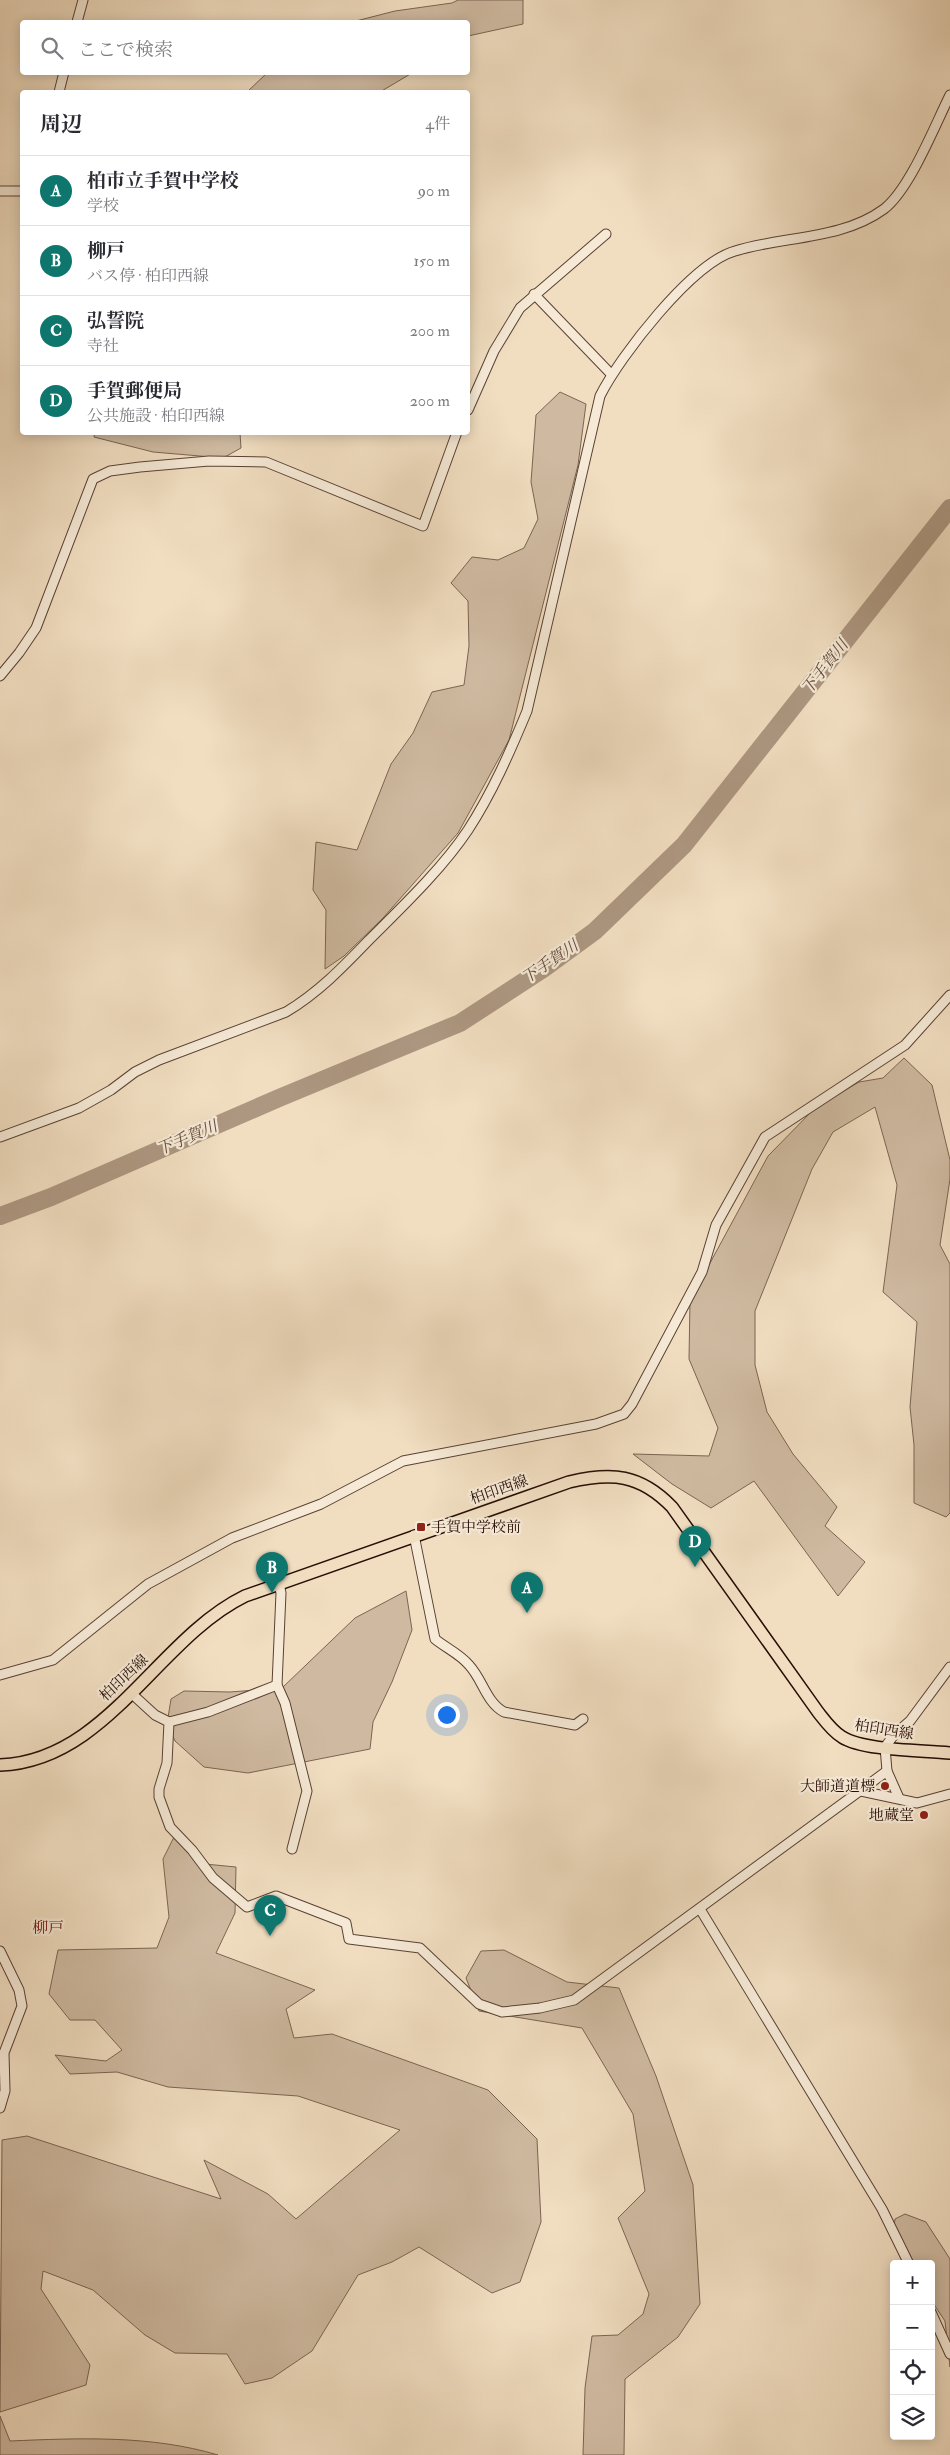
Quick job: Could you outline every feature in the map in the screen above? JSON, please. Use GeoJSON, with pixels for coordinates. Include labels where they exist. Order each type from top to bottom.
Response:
{"type":"FeatureCollection","features":[{"type":"Feature","properties":{"kind":"main road","name":"柏印西線"},"geometry":{"type":"LineString","coordinates":[[0,1766],[46,1756],[66,1747],[84,1735],[225,1606],[279,1583],[569,1482],[606,1475],[635,1481],[663,1497],[682,1519],[830,1727],[841,1737],[853,1743],[950,1753]]}},
{"type":"Feature","properties":{"kind":"street"},"geometry":{"type":"LineString","coordinates":[[78,20],[83,0]]}},
{"type":"Feature","properties":{"kind":"street"},"geometry":{"type":"LineString","coordinates":[[60,90],[63,75]]}},
{"type":"Feature","properties":{"kind":"street"},"geometry":{"type":"LineString","coordinates":[[0,1137],[79,1108],[111,1090],[135,1072],[159,1060],[271,1018],[303,1002],[323,986],[385,924],[448,856],[479,812],[509,755],[527,711],[600,396],[611,374],[672,298],[712,261],[737,250],[827,232],[866,220],[885,208],[912,170],[950,95]]}},
{"type":"Feature","properties":{"kind":"street"},"geometry":{"type":"LineString","coordinates":[[0,191],[20,190]]}},
{"type":"Feature","properties":{"kind":"street"},"geometry":{"type":"LineString","coordinates":[[470,405],[494,351],[520,308],[606,234]]}},
{"type":"Feature","properties":{"kind":"street"},"geometry":{"type":"LineString","coordinates":[[534,294],[611,374]]}},
{"type":"Feature","properties":{"kind":"street"},"geometry":{"type":"LineString","coordinates":[[0,676],[36,628],[93,479],[110,471],[140,467],[209,461],[266,462],[423,526],[456,435]]}},
{"type":"Feature","properties":{"kind":"street"},"geometry":{"type":"LineString","coordinates":[[0,1675],[53,1660],[148,1584],[232,1538],[321,1504],[402,1461],[588,1426],[624,1414],[641,1388],[702,1272],[716,1225],[765,1137],[905,1045],[950,995]]}},
{"type":"Feature","properties":{"kind":"street"},"geometry":{"type":"LineString","coordinates":[[414,1536],[435,1639],[462,1658],[471,1667],[497,1708],[504,1712],[575,1725],[583,1720]]}},
{"type":"Feature","properties":{"kind":"street"},"geometry":{"type":"LineString","coordinates":[[279,1583],[281,1593],[276,1685],[285,1703],[307,1791],[292,1849]]}},
{"type":"Feature","properties":{"kind":"street"},"geometry":{"type":"LineString","coordinates":[[899,1798],[887,1771],[884,1747],[910,1721],[950,1667]]}},
{"type":"Feature","properties":{"kind":"street"},"geometry":{"type":"LineString","coordinates":[[131,1693],[155,1715],[169,1722],[208,1712],[276,1685]]}},
{"type":"Feature","properties":{"kind":"street"},"geometry":{"type":"LineString","coordinates":[[169,1722],[167,1763],[159,1789],[159,1797],[170,1827],[192,1850],[213,1878],[247,1907],[276,1896],[346,1923],[349,1939],[420,1948],[479,2004],[502,2012],[540,2008],[574,2000],[887,1771]]}},
{"type":"Feature","properties":{"kind":"street"},"geometry":{"type":"LineString","coordinates":[[861,1791],[918,1803],[950,1794]]}},
{"type":"Feature","properties":{"kind":"street"},"geometry":{"type":"LineString","coordinates":[[700,1909],[882,2209],[908,2260]]}},
{"type":"Feature","properties":{"kind":"street"},"geometry":{"type":"LineString","coordinates":[[0,1950],[19,1990],[22,2006],[2,2056],[6,2091],[0,2108]]}},
{"type":"Feature","properties":{"kind":"street"},"geometry":{"type":"LineString","coordinates":[[935,2321],[950,2354]]}},
{"type":"Feature","properties":{"kind":"shaded area"},"geometry":{"type":"Polygon","coordinates":[[[458,0],[523,0],[523,24],[470,36],[470,20],[360,20],[395,11],[452,3],[458,0]]]}},
{"type":"Feature","properties":{"kind":"shaded area"},"geometry":{"type":"Polygon","coordinates":[[[265,75],[409,75],[383,90],[249,90],[265,75]]]}},
{"type":"Feature","properties":{"kind":"shaded area"},"geometry":{"type":"Polygon","coordinates":[[[560,392],[586,404],[578,465],[509,740],[458,833],[383,918],[344,956],[325,969],[326,910],[313,890],[316,842],[357,850],[391,764],[413,733],[432,692],[464,685],[469,646],[468,601],[451,583],[472,557],[498,560],[524,548],[538,519],[531,482],[536,415],[560,392]]]}},
{"type":"Feature","properties":{"kind":"shaded area"},"geometry":{"type":"Polygon","coordinates":[[[94,435],[240,435],[241,448],[223,458],[153,452],[94,437],[94,435]]]}},
{"type":"Feature","properties":{"kind":"shaded area"},"geometry":{"type":"Polygon","coordinates":[[[904,1058],[932,1085],[950,1160],[950,1179],[940,1245],[950,1264],[950,1513],[946,1517],[914,1503],[914,1445],[910,1407],[917,1322],[883,1292],[897,1185],[875,1107],[833,1132],[812,1169],[755,1311],[755,1365],[767,1412],[793,1454],[837,1507],[825,1526],[865,1562],[838,1596],[754,1481],[711,1508],[672,1484],[633,1454],[709,1456],[718,1428],[689,1359],[690,1300],[768,1156],[814,1109],[859,1082],[883,1078],[904,1058]]]}},
{"type":"Feature","properties":{"kind":"shaded area"},"geometry":{"type":"Polygon","coordinates":[[[406,1591],[412,1630],[392,1682],[373,1722],[370,1749],[248,1773],[204,1767],[175,1741],[167,1724],[171,1699],[184,1691],[230,1692],[282,1688],[355,1618],[406,1591]]]}},
{"type":"Feature","properties":{"kind":"shaded area"},"geometry":{"type":"Polygon","coordinates":[[[174,1837],[205,1864],[236,1867],[235,1913],[216,1953],[315,1990],[286,2009],[294,2038],[332,2034],[488,2090],[537,2139],[541,2222],[520,2282],[492,2293],[419,2247],[392,2262],[358,2275],[312,2351],[272,2378],[245,2384],[227,2354],[175,2353],[145,2335],[93,2290],[43,2271],[41,2289],[90,2365],[86,2385],[0,2412],[2,2140],[27,2136],[221,2199],[204,2160],[268,2194],[296,2219],[400,2130],[298,2096],[168,2087],[117,2072],[70,2074],[55,2055],[106,2061],[122,2050],[95,2020],[70,2020],[49,1994],[58,1950],[157,1948],[169,1917],[163,1859],[174,1837]]]}},
{"type":"Feature","properties":{"kind":"shaded area"},"geometry":{"type":"Polygon","coordinates":[[[504,1950],[567,1982],[619,1988],[656,2076],[693,2185],[700,2304],[678,2337],[625,2379],[624,2455],[583,2455],[585,2388],[592,2336],[618,2335],[643,2314],[649,2294],[618,2218],[645,2191],[633,2114],[582,2028],[479,2011],[466,1978],[481,1951],[504,1950]]]}},
{"type":"Feature","properties":{"kind":"shaded area"},"geometry":{"type":"Polygon","coordinates":[[[905,2214],[926,2222],[950,2259],[950,2367],[945,2321],[935,2306],[935,2260],[905,2260],[892,2239],[895,2219],[905,2214]]]}},
{"type":"Feature","properties":{"kind":"shaded area"},"geometry":{"type":"Polygon","coordinates":[[[0,2416],[10,2441],[115,2439],[167,2444],[218,2455],[0,2455],[0,2416]]]}},
{"type":"Feature","properties":{"kind":"waterway","name":"下手賀川"},"geometry":{"type":"LineString","coordinates":[[0,1216],[51,1197],[279,1098],[460,1023],[543,969],[595,931],[684,845],[950,508]]}},
{"type":"Feature","properties":{"kind":"place","name":"手賀中学校前"},"geometry":{"type":"Point","coordinates":[421,1527]}},
{"type":"Feature","properties":{"kind":"place","name":"手賀郵便局"},"geometry":{"type":"Point","coordinates":[695,1567]}},
{"type":"Feature","properties":{"kind":"place","name":"柳戸"},"geometry":{"type":"Point","coordinates":[272,1593]}},
{"type":"Feature","properties":{"kind":"place","name":"柏市立手賀中学校"},"geometry":{"type":"Point","coordinates":[527,1613]}},
{"type":"Feature","properties":{"kind":"place","name":"大師道道標"},"geometry":{"type":"Point","coordinates":[885,1786]}},
{"type":"Feature","properties":{"kind":"place","name":"地蔵堂"},"geometry":{"type":"Point","coordinates":[924,1815]}},
{"type":"Feature","properties":{"kind":"place","name":"弘誓院"},"geometry":{"type":"Point","coordinates":[270,1936]}},
{"type":"Feature","properties":{"kind":"district","name":"柳戸"},"geometry":{"type":"Point","coordinates":[48,1928]}}]}
